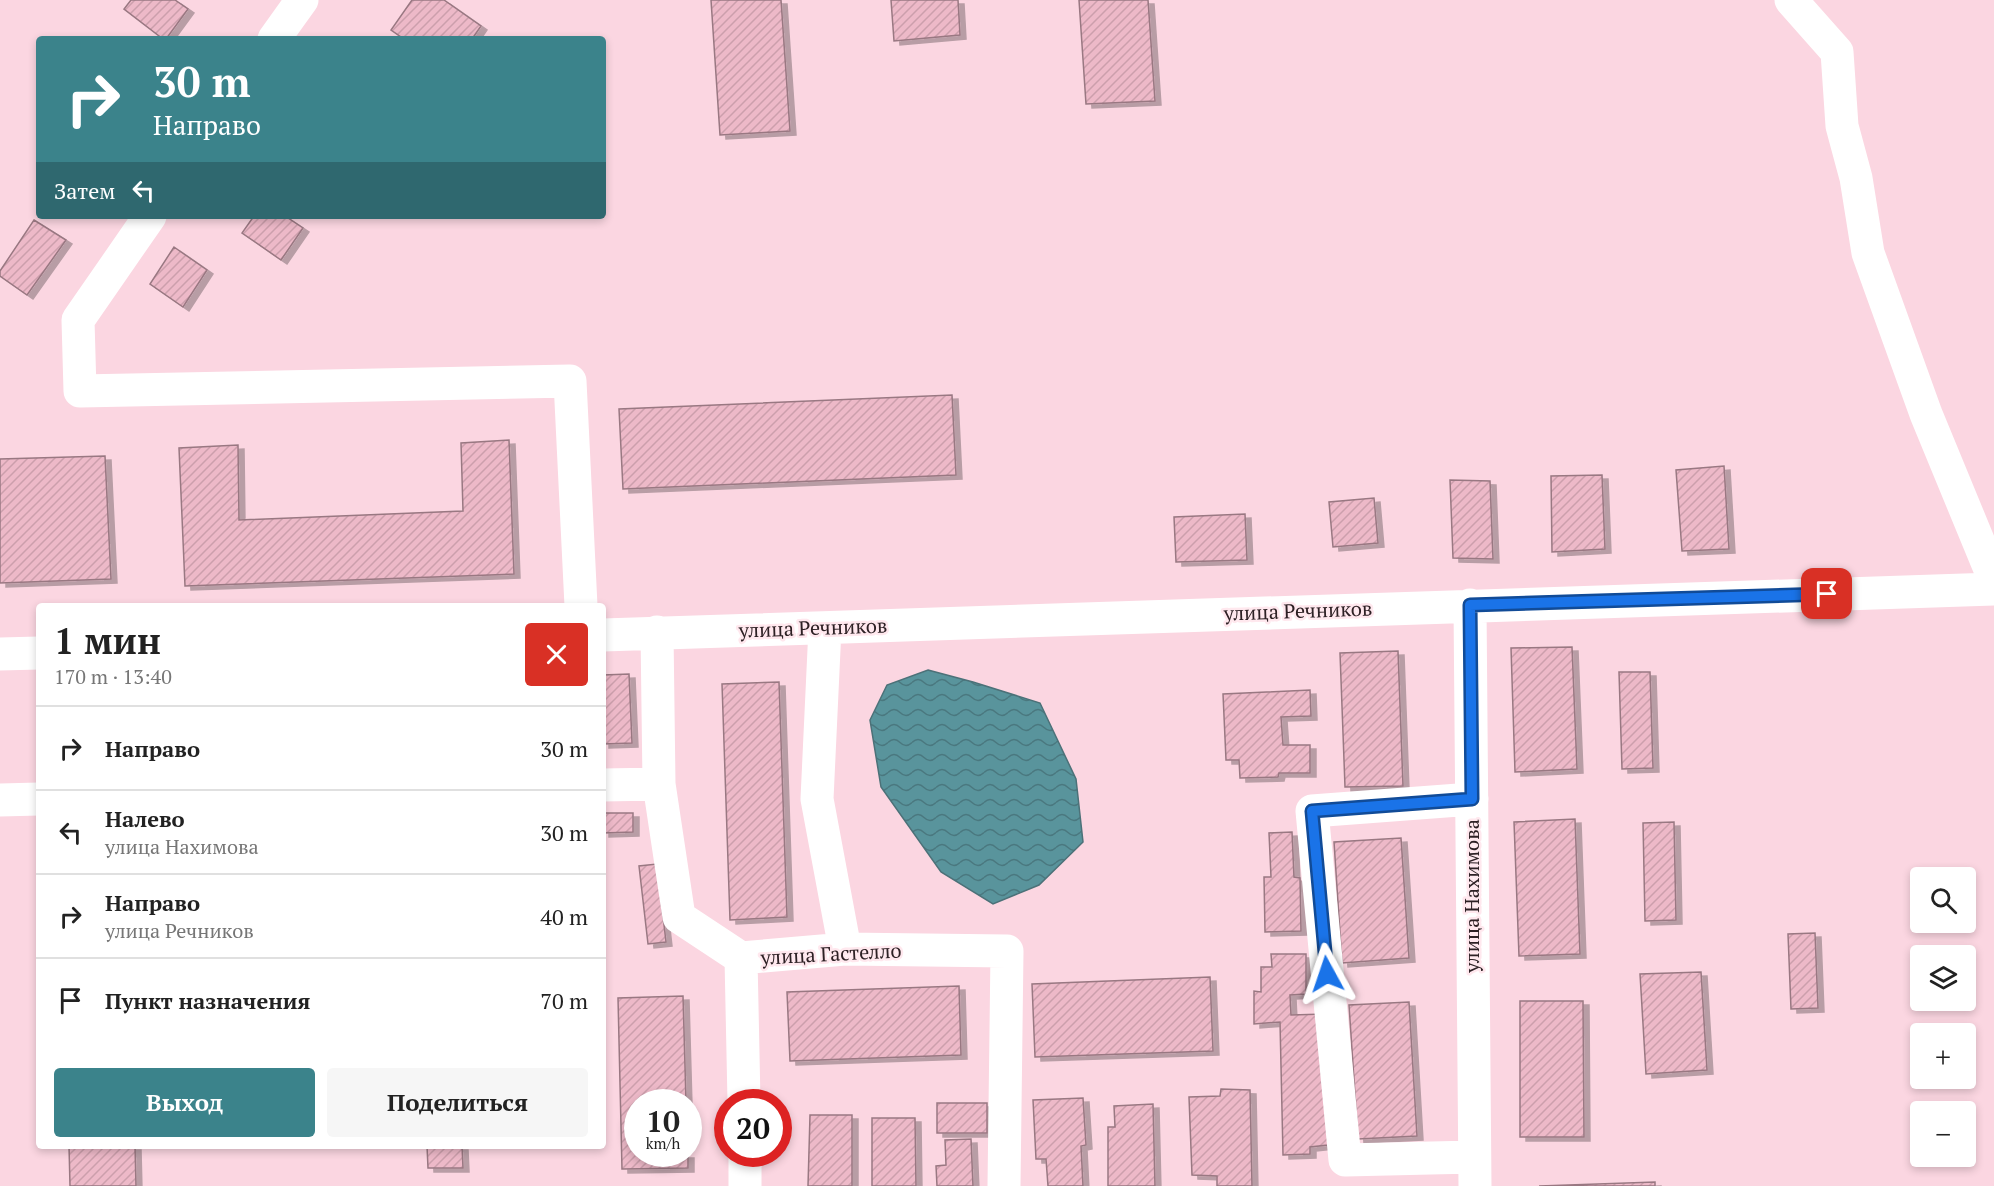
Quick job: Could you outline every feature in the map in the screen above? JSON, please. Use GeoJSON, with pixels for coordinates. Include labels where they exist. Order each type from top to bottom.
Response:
{"type":"FeatureCollection","features":[{"type":"Feature","properties":{"kind":"street"},"geometry":{"type":"LineString","coordinates":[[276,36],[302,0]]}},
{"type":"Feature","properties":{"kind":"street"},"geometry":{"type":"LineString","coordinates":[[1791,0],[1837,51],[1842,126],[1856,178],[1868,253],[1926,414],[1994,579]]}},
{"type":"Feature","properties":{"kind":"street"},"geometry":{"type":"LineString","coordinates":[[148,219],[78,320],[80,391],[570,381],[580,603]]}},
{"type":"Feature","properties":{"kind":"street","name":"улица Речников"},"geometry":{"type":"LineString","coordinates":[[606,634],[1994,589]]}},
{"type":"Feature","properties":{"kind":"street","name":"улица Нахимова"},"geometry":{"type":"LineString","coordinates":[[1470,605],[1474,1171]]}},
{"type":"Feature","properties":{"kind":"street"},"geometry":{"type":"LineString","coordinates":[[825,628],[817,799],[845,949]]}},
{"type":"Feature","properties":{"kind":"street","name":"улица Гастелло"},"geometry":{"type":"LineString","coordinates":[[657,632],[659,784],[679,917],[741,958],[845,949],[1007,951],[1004,1186]]}},
{"type":"Feature","properties":{"kind":"street"},"geometry":{"type":"LineString","coordinates":[[0,654],[36,653]]}},
{"type":"Feature","properties":{"kind":"street"},"geometry":{"type":"LineString","coordinates":[[606,785],[659,784]]}},
{"type":"Feature","properties":{"kind":"street"},"geometry":{"type":"LineString","coordinates":[[0,800],[36,799]]}},
{"type":"Feature","properties":{"kind":"street"},"geometry":{"type":"LineString","coordinates":[[1472,799],[1312,811],[1344,1160],[1474,1171]]}},
{"type":"Feature","properties":{"kind":"street"},"geometry":{"type":"LineString","coordinates":[[741,958],[744,1089]]}},
{"type":"Feature","properties":{"kind":"street"},"geometry":{"type":"LineString","coordinates":[[745,1167],[745,1186]]}},
{"type":"Feature","properties":{"kind":"water"},"geometry":{"type":"Polygon","coordinates":[[[928,670],[1040,703],[1076,779],[1083,842],[1039,885],[993,904],[941,872],[881,787],[870,720],[887,685],[928,670]]]}},
{"type":"Feature","properties":{"kind":"building"},"geometry":{"type":"Polygon","coordinates":[[[131,0],[175,0],[188,9],[168,36],[159,36],[124,9],[131,0]]]}},
{"type":"Feature","properties":{"kind":"building"},"geometry":{"type":"Polygon","coordinates":[[[412,0],[444,0],[481,26],[474,36],[400,36],[391,30],[412,0]]]}},
{"type":"Feature","properties":{"kind":"building"},"geometry":{"type":"Polygon","coordinates":[[[711,0],[781,0],[790,131],[720,135],[711,0]]]}},
{"type":"Feature","properties":{"kind":"building"},"geometry":{"type":"Polygon","coordinates":[[[891,0],[958,0],[960,35],[894,41],[891,0]]]}},
{"type":"Feature","properties":{"kind":"building"},"geometry":{"type":"Polygon","coordinates":[[[1079,0],[1148,0],[1155,101],[1086,104],[1079,0]]]}},
{"type":"Feature","properties":{"kind":"building"},"geometry":{"type":"Polygon","coordinates":[[[252,219],[290,219],[303,228],[281,260],[242,233],[252,219]]]}},
{"type":"Feature","properties":{"kind":"building"},"geometry":{"type":"Polygon","coordinates":[[[34,220],[66,240],[27,295],[0,276],[0,271],[34,220]]]}},
{"type":"Feature","properties":{"kind":"building"},"geometry":{"type":"Polygon","coordinates":[[[174,247],[207,270],[183,307],[150,284],[174,247]]]}},
{"type":"Feature","properties":{"kind":"building"},"geometry":{"type":"Polygon","coordinates":[[[952,395],[956,475],[623,489],[619,409],[952,395]]]}},
{"type":"Feature","properties":{"kind":"building"},"geometry":{"type":"Polygon","coordinates":[[[509,440],[514,574],[185,586],[179,448],[238,445],[239,520],[463,511],[461,443],[509,440]]]}},
{"type":"Feature","properties":{"kind":"building"},"geometry":{"type":"Polygon","coordinates":[[[105,456],[111,579],[0,583],[0,459],[105,456]]]}},
{"type":"Feature","properties":{"kind":"building"},"geometry":{"type":"Polygon","coordinates":[[[1724,466],[1729,549],[1682,551],[1676,470],[1724,466]]]}},
{"type":"Feature","properties":{"kind":"building"},"geometry":{"type":"Polygon","coordinates":[[[1602,475],[1605,549],[1552,552],[1551,476],[1602,475]]]}},
{"type":"Feature","properties":{"kind":"building"},"geometry":{"type":"Polygon","coordinates":[[[1450,480],[1490,481],[1493,559],[1453,558],[1450,480]]]}},
{"type":"Feature","properties":{"kind":"building"},"geometry":{"type":"Polygon","coordinates":[[[1374,498],[1378,543],[1333,547],[1329,502],[1374,498]]]}},
{"type":"Feature","properties":{"kind":"building"},"geometry":{"type":"Polygon","coordinates":[[[1245,514],[1247,560],[1176,562],[1174,517],[1245,514]]]}},
{"type":"Feature","properties":{"kind":"building"},"geometry":{"type":"Polygon","coordinates":[[[1572,647],[1577,769],[1515,772],[1511,648],[1572,647]]]}},
{"type":"Feature","properties":{"kind":"building"},"geometry":{"type":"Polygon","coordinates":[[[1398,651],[1403,786],[1345,787],[1340,653],[1398,651]]]}},
{"type":"Feature","properties":{"kind":"building"},"geometry":{"type":"Polygon","coordinates":[[[1619,672],[1650,672],[1653,768],[1622,769],[1619,672]]]}},
{"type":"Feature","properties":{"kind":"building"},"geometry":{"type":"Polygon","coordinates":[[[629,674],[632,743],[606,744],[606,675],[629,674]]]}},
{"type":"Feature","properties":{"kind":"building"},"geometry":{"type":"Polygon","coordinates":[[[779,682],[787,917],[730,920],[722,684],[779,682]]]}},
{"type":"Feature","properties":{"kind":"building"},"geometry":{"type":"Polygon","coordinates":[[[1310,690],[1311,716],[1281,717],[1283,745],[1310,745],[1310,773],[1279,773],[1278,777],[1240,778],[1239,760],[1226,760],[1223,694],[1310,690]]]}},
{"type":"Feature","properties":{"kind":"building"},"geometry":{"type":"Polygon","coordinates":[[[606,813],[633,813],[633,832],[606,833],[606,813]]]}},
{"type":"Feature","properties":{"kind":"building"},"geometry":{"type":"Polygon","coordinates":[[[1575,819],[1580,954],[1519,956],[1514,822],[1575,819]]]}},
{"type":"Feature","properties":{"kind":"building"},"geometry":{"type":"Polygon","coordinates":[[[1674,822],[1676,920],[1645,921],[1643,823],[1674,822]]]}},
{"type":"Feature","properties":{"kind":"building"},"geometry":{"type":"Polygon","coordinates":[[[1292,832],[1294,877],[1300,878],[1301,931],[1265,932],[1264,877],[1271,877],[1269,833],[1292,832]]]}},
{"type":"Feature","properties":{"kind":"building"},"geometry":{"type":"Polygon","coordinates":[[[1401,838],[1409,958],[1342,963],[1334,842],[1401,838]]]}},
{"type":"Feature","properties":{"kind":"building"},"geometry":{"type":"Polygon","coordinates":[[[657,864],[666,942],[648,944],[639,866],[657,864]]]}},
{"type":"Feature","properties":{"kind":"building"},"geometry":{"type":"Polygon","coordinates":[[[1815,933],[1818,1008],[1791,1009],[1788,934],[1815,933]]]}},
{"type":"Feature","properties":{"kind":"building"},"geometry":{"type":"Polygon","coordinates":[[[1271,954],[1306,954],[1306,994],[1290,995],[1291,1015],[1325,1014],[1328,1145],[1310,1147],[1310,1154],[1283,1155],[1280,1022],[1254,1024],[1254,991],[1261,992],[1261,967],[1272,967],[1271,954]]]}},
{"type":"Feature","properties":{"kind":"building"},"geometry":{"type":"Polygon","coordinates":[[[1701,972],[1707,1070],[1646,1074],[1640,974],[1701,972]]]}},
{"type":"Feature","properties":{"kind":"building"},"geometry":{"type":"Polygon","coordinates":[[[1210,977],[1213,1051],[1035,1057],[1032,984],[1210,977]]]}},
{"type":"Feature","properties":{"kind":"building"},"geometry":{"type":"Polygon","coordinates":[[[959,986],[961,1055],[790,1061],[787,992],[959,986]]]}},
{"type":"Feature","properties":{"kind":"building"},"geometry":{"type":"Polygon","coordinates":[[[683,996],[686,1089],[624,1089],[624,1167],[688,1168],[622,1169],[618,998],[683,996]]]}},
{"type":"Feature","properties":{"kind":"building"},"geometry":{"type":"Polygon","coordinates":[[[1520,1001],[1583,1001],[1584,1137],[1520,1137],[1520,1001]]]}},
{"type":"Feature","properties":{"kind":"building"},"geometry":{"type":"Polygon","coordinates":[[[1409,1002],[1417,1136],[1358,1139],[1349,1005],[1409,1002]]]}},
{"type":"Feature","properties":{"kind":"building"},"geometry":{"type":"Polygon","coordinates":[[[1221,1089],[1250,1090],[1252,1186],[1217,1186],[1217,1176],[1192,1175],[1189,1097],[1220,1096],[1221,1089]]]}},
{"type":"Feature","properties":{"kind":"building"},"geometry":{"type":"Polygon","coordinates":[[[1083,1098],[1086,1145],[1081,1146],[1083,1186],[1048,1186],[1046,1159],[1036,1159],[1033,1100],[1083,1098]]]}},
{"type":"Feature","properties":{"kind":"building"},"geometry":{"type":"Polygon","coordinates":[[[937,1103],[987,1103],[987,1133],[937,1133],[937,1103]]]}},
{"type":"Feature","properties":{"kind":"building"},"geometry":{"type":"Polygon","coordinates":[[[1153,1104],[1155,1186],[1108,1186],[1108,1127],[1115,1127],[1114,1106],[1153,1104]]]}},
{"type":"Feature","properties":{"kind":"building"},"geometry":{"type":"Polygon","coordinates":[[[810,1115],[852,1115],[852,1186],[808,1186],[810,1115]]]}},
{"type":"Feature","properties":{"kind":"building"},"geometry":{"type":"Polygon","coordinates":[[[872,1118],[915,1118],[916,1186],[872,1186],[872,1118]]]}},
{"type":"Feature","properties":{"kind":"building"},"geometry":{"type":"Polygon","coordinates":[[[971,1139],[973,1186],[937,1186],[936,1166],[946,1165],[945,1140],[971,1139]]]}},
{"type":"Feature","properties":{"kind":"building"},"geometry":{"type":"Polygon","coordinates":[[[69,1149],[135,1149],[136,1186],[70,1186],[69,1149]]]}},
{"type":"Feature","properties":{"kind":"building"},"geometry":{"type":"Polygon","coordinates":[[[427,1149],[462,1149],[463,1168],[428,1168],[427,1149]]]}},
{"type":"Feature","properties":{"kind":"building"},"geometry":{"type":"Polygon","coordinates":[[[1655,1182],[1655,1186],[1539,1186],[1655,1182]]]}},
{"type":"Feature","properties":{"kind":"route"},"geometry":{"type":"LineString","coordinates":[[1327,974],[1312,811],[1472,799],[1470,605],[1827,594]]}}]}
